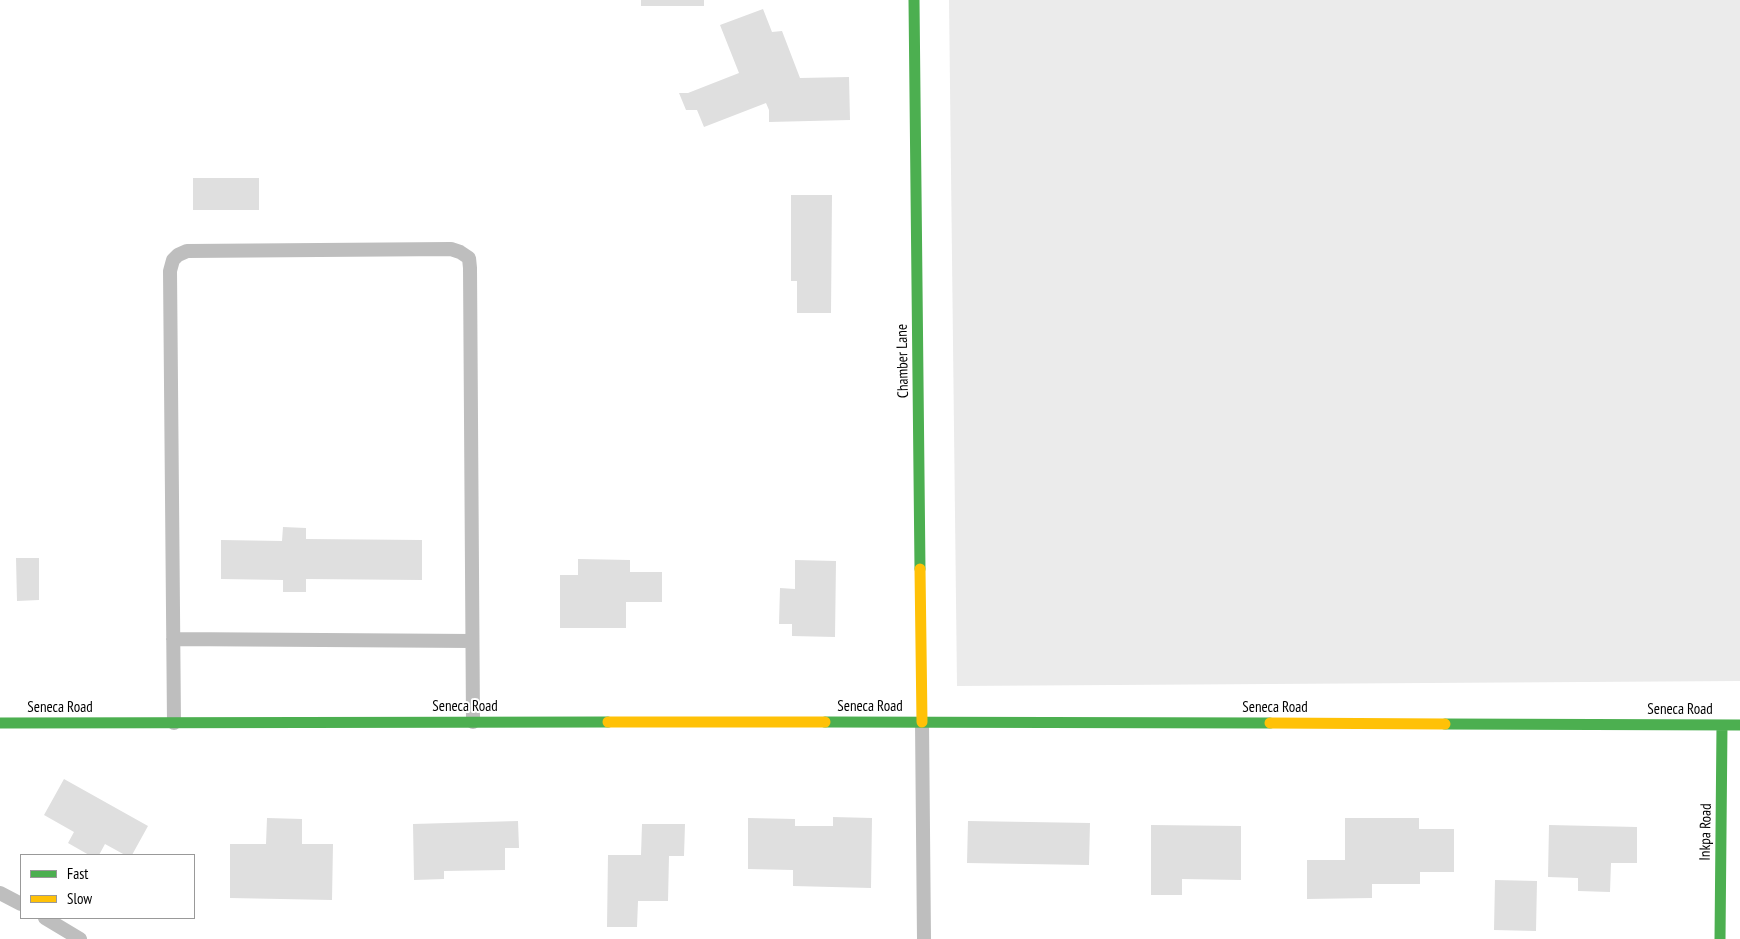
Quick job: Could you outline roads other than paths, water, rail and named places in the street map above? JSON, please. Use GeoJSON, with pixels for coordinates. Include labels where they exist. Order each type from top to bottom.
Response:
{"type":"FeatureCollection","features":[{"type":"Feature","properties":{"kind":"street","name":"Chamber Lane"},"geometry":{"type":"LineString","coordinates":[[914,0],[922,722]]}},
{"type":"Feature","properties":{"kind":"street","name":"Seneca Road"},"geometry":{"type":"LineString","coordinates":[[0,723],[922,722],[1740,725]]}},
{"type":"Feature","properties":{"kind":"street","name":"Inkpa Road"},"geometry":{"type":"LineString","coordinates":[[1720,939],[1722,725]]}},
{"type":"Feature","properties":{"kind":"lane"},"geometry":{"type":"LineString","coordinates":[[174,723],[170,271],[172,260],[187,251],[451,249],[460,252],[468,258],[470,268],[473,722]]}},
{"type":"Feature","properties":{"kind":"lane"},"geometry":{"type":"LineString","coordinates":[[173,639],[472,642]]}},
{"type":"Feature","properties":{"kind":"lane"},"geometry":{"type":"LineString","coordinates":[[922,722],[924,939]]}},
{"type":"Feature","properties":{"kind":"lane"},"geometry":{"type":"LineString","coordinates":[[0,893],[20,903]]}},
{"type":"Feature","properties":{"kind":"lane"},"geometry":{"type":"LineString","coordinates":[[47,919],[80,939]]}}]}
